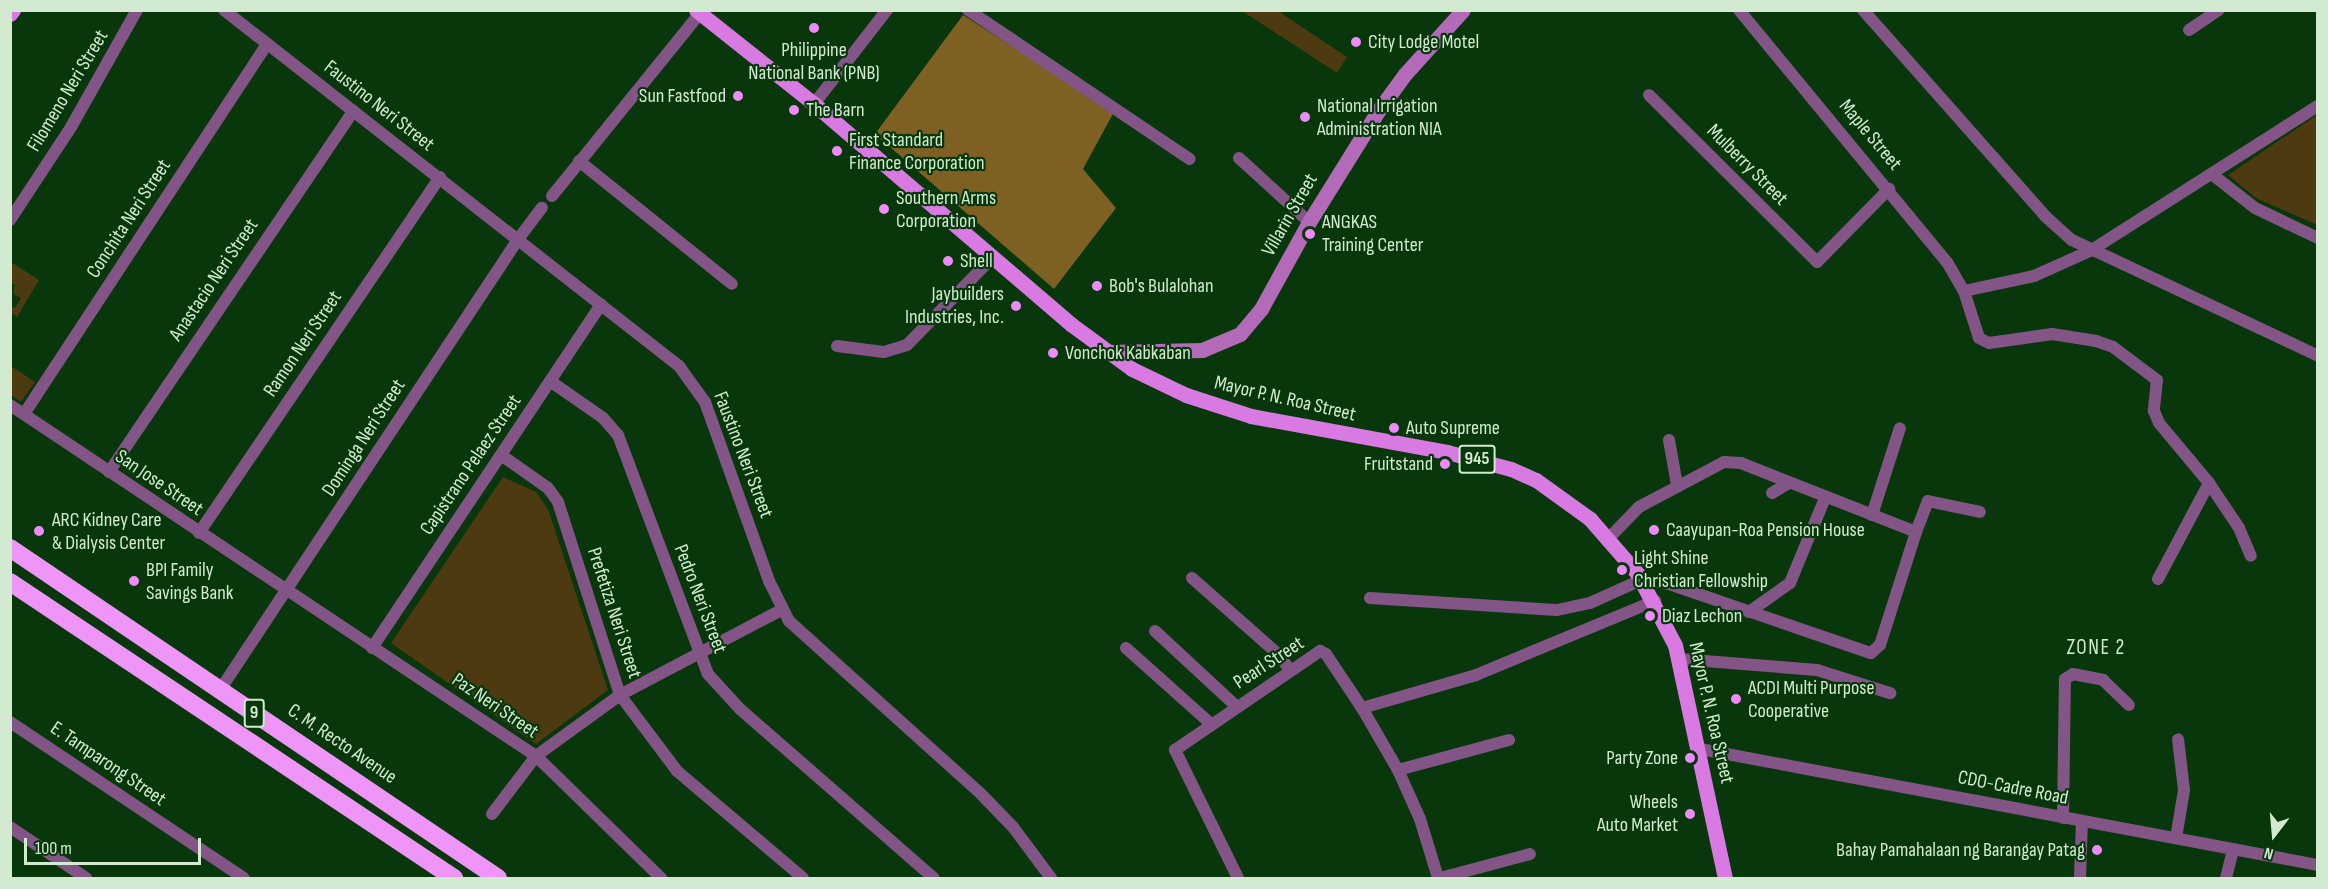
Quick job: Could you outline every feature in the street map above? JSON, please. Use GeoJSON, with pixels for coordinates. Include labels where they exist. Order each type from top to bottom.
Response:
{"type":"FeatureCollection","features":[{"type":"Feature","properties":{"kind":"highway","name":"C. M. Recto Avenue"},"geometry":{"type":"LineString","coordinates":[[10,548],[463,853],[498,879]]}},
{"type":"Feature","properties":{"kind":"highway"},"geometry":{"type":"LineString","coordinates":[[14,584],[33,564]]}},
{"type":"Feature","properties":{"kind":"highway","name":"9"},"geometry":{"type":"LineString","coordinates":[[14,584],[448,877]]}},
{"type":"Feature","properties":{"kind":"highway"},"geometry":{"type":"LineString","coordinates":[[206,712],[220,690]]}},
{"type":"Feature","properties":{"kind":"main road","name":"Villarin Street"},"geometry":{"type":"LineString","coordinates":[[1106,352],[1202,350],[1232,339],[1261,309],[1309,222],[1392,93],[1463,10]]}},
{"type":"Feature","properties":{"kind":"main road","name":"Mayor P. N. Roa Street"},"geometry":{"type":"LineString","coordinates":[[698,12],[814,104],[1106,352],[1159,384],[1220,407],[1311,430],[1447,452],[1511,469],[1566,499],[1608,539],[1641,580],[1654,601],[1680,660],[1725,879]]}},
{"type":"Feature","properties":{"kind":"street","name":"Filomeno Neri Street"},"geometry":{"type":"LineString","coordinates":[[10,220],[71,128],[137,10]]}},
{"type":"Feature","properties":{"kind":"street","name":"Faustino Neri Street"},"geometry":{"type":"LineString","coordinates":[[224,10],[519,238],[679,366],[705,402],[781,610],[801,634],[981,794],[1013,827],[1051,879]]}},
{"type":"Feature","properties":{"kind":"street"},"geometry":{"type":"LineString","coordinates":[[814,104],[886,10]]}},
{"type":"Feature","properties":{"kind":"street"},"geometry":{"type":"LineString","coordinates":[[968,10],[1190,159]]}},
{"type":"Feature","properties":{"kind":"street","name":"Maple Street"},"geometry":{"type":"LineString","coordinates":[[1739,10],[1889,189],[1964,291]]}},
{"type":"Feature","properties":{"kind":"street"},"geometry":{"type":"LineString","coordinates":[[1863,10],[2044,216],[2090,251],[2318,356]]}},
{"type":"Feature","properties":{"kind":"street"},"geometry":{"type":"LineString","coordinates":[[2188,30],[2219,10]]}},
{"type":"Feature","properties":{"kind":"street"},"geometry":{"type":"LineString","coordinates":[[552,196],[698,12]]}},
{"type":"Feature","properties":{"kind":"street","name":"Conchita Neri Street"},"geometry":{"type":"LineString","coordinates":[[24,414],[267,44]]}},
{"type":"Feature","properties":{"kind":"street","name":"Mulberry Street"},"geometry":{"type":"LineString","coordinates":[[1649,95],[1817,262],[1889,189]]}},
{"type":"Feature","properties":{"kind":"street"},"geometry":{"type":"LineString","coordinates":[[2251,556],[2239,528],[2209,483],[2159,423],[2154,411],[2158,385],[2148,372],[2113,347],[2081,338],[2052,334],[1985,342],[1975,334],[1964,291],[2034,276],[2090,251],[2213,175],[2318,106]]}},
{"type":"Feature","properties":{"kind":"street","name":"Anastacio Neri Street"},"geometry":{"type":"LineString","coordinates":[[109,472],[353,111]]}},
{"type":"Feature","properties":{"kind":"street"},"geometry":{"type":"LineString","coordinates":[[1239,158],[1309,222]]}},
{"type":"Feature","properties":{"kind":"street"},"geometry":{"type":"LineString","coordinates":[[579,162],[732,284]]}},
{"type":"Feature","properties":{"kind":"street"},"geometry":{"type":"LineString","coordinates":[[2213,175],[2255,208],[2318,238]]}},
{"type":"Feature","properties":{"kind":"street","name":"Ramon Neri Street"},"geometry":{"type":"LineString","coordinates":[[199,532],[440,177]]}},
{"type":"Feature","properties":{"kind":"street","name":"Dominga Neri Street"},"geometry":{"type":"LineString","coordinates":[[220,690],[519,238],[542,208]]}},
{"type":"Feature","properties":{"kind":"street"},"geometry":{"type":"LineString","coordinates":[[837,346],[884,352],[907,345],[993,257]]}},
{"type":"Feature","properties":{"kind":"street","name":"Capistrano Pelaez Street"},"geometry":{"type":"LineString","coordinates":[[372,648],[601,304]]}},
{"type":"Feature","properties":{"kind":"street","name":"Pedro Neri Street"},"geometry":{"type":"LineString","coordinates":[[550,381],[603,418],[618,435],[697,654],[729,698],[934,879]]}},
{"type":"Feature","properties":{"kind":"street","name":"San Jose Street"},"geometry":{"type":"LineString","coordinates":[[10,405],[287,591]]}},
{"type":"Feature","properties":{"kind":"street"},"geometry":{"type":"LineString","coordinates":[[1872,515],[1900,428]]}},
{"type":"Feature","properties":{"kind":"street"},"geometry":{"type":"LineString","coordinates":[[1669,440],[1677,485]]}},
{"type":"Feature","properties":{"kind":"street","name":"Prefetiza Neri Street"},"geometry":{"type":"LineString","coordinates":[[501,455],[548,488],[558,502],[620,695],[677,771],[803,879]]}},
{"type":"Feature","properties":{"kind":"street"},"geometry":{"type":"LineString","coordinates":[[1608,539],[1639,507],[1724,462],[1741,464],[1787,484],[1916,532]]}},
{"type":"Feature","properties":{"kind":"street"},"geometry":{"type":"LineString","coordinates":[[2158,579],[2209,483]]}},
{"type":"Feature","properties":{"kind":"street"},"geometry":{"type":"LineString","coordinates":[[1772,493],[1787,484]]}},
{"type":"Feature","properties":{"kind":"street"},"geometry":{"type":"LineString","coordinates":[[1749,612],[1790,583],[1825,498]]}},
{"type":"Feature","properties":{"kind":"street"},"geometry":{"type":"LineString","coordinates":[[1370,598],[1557,610],[1590,603],[1641,580],[1669,584],[1861,653],[1875,652],[1928,501],[1980,512]]}},
{"type":"Feature","properties":{"kind":"street"},"geometry":{"type":"LineString","coordinates":[[1192,578],[1278,654],[1290,670]]}},
{"type":"Feature","properties":{"kind":"street","name":"Paz Neri Street"},"geometry":{"type":"LineString","coordinates":[[287,591],[536,756],[661,879]]}},
{"type":"Feature","properties":{"kind":"street"},"geometry":{"type":"LineString","coordinates":[[1362,708],[1476,675],[1654,601]]}},
{"type":"Feature","properties":{"kind":"street"},"geometry":{"type":"LineString","coordinates":[[492,814],[536,756],[620,695],[781,610]]}},
{"type":"Feature","properties":{"kind":"street"},"geometry":{"type":"LineString","coordinates":[[1155,631],[1237,707]]}},
{"type":"Feature","properties":{"kind":"street"},"geometry":{"type":"LineString","coordinates":[[1126,648],[1212,724]]}},
{"type":"Feature","properties":{"kind":"street","name":"Pearl Street"},"geometry":{"type":"LineString","coordinates":[[1238,879],[1174,754],[1176,748],[1320,651],[1326,654],[1362,708],[1398,770],[1420,819],[1439,879]]}},
{"type":"Feature","properties":{"kind":"street"},"geometry":{"type":"LineString","coordinates":[[1680,660],[1816,670],[1890,693]]}},
{"type":"Feature","properties":{"kind":"street"},"geometry":{"type":"LineString","coordinates":[[2063,818],[2065,679],[2073,674],[2103,681],[2129,705]]}},
{"type":"Feature","properties":{"kind":"street","name":"E. Tamparong Street"},"geometry":{"type":"LineString","coordinates":[[10,722],[244,879]]}},
{"type":"Feature","properties":{"kind":"street"},"geometry":{"type":"LineString","coordinates":[[2176,838],[2184,790],[2178,739]]}},
{"type":"Feature","properties":{"kind":"street"},"geometry":{"type":"LineString","coordinates":[[1398,770],[1509,740]]}},
{"type":"Feature","properties":{"kind":"street","name":"CDO-Cadre Road"},"geometry":{"type":"LineString","coordinates":[[1700,749],[2318,865]]}},
{"type":"Feature","properties":{"kind":"street"},"geometry":{"type":"LineString","coordinates":[[2080,879],[2082,822]]}},
{"type":"Feature","properties":{"kind":"street"},"geometry":{"type":"LineString","coordinates":[[10,827],[86,879]]}},
{"type":"Feature","properties":{"kind":"street"},"geometry":{"type":"LineString","coordinates":[[2226,879],[2233,849]]}},
{"type":"Feature","properties":{"kind":"street"},"geometry":{"type":"LineString","coordinates":[[448,877],[463,853]]}},
{"type":"Feature","properties":{"kind":"street"},"geometry":{"type":"LineString","coordinates":[[1439,879],[1530,854]]}},
{"type":"Feature","properties":{"kind":"shaded area"},"geometry":{"type":"Polygon","coordinates":[[[1242,11],[1278,11],[1347,57],[1337,73],[1242,11]]]}},
{"type":"Feature","properties":{"kind":"shaded area"},"geometry":{"type":"Polygon","coordinates":[[[963,15],[1114,112],[1083,169],[1116,208],[1054,289],[875,134],[963,15]]]}},
{"type":"Feature","properties":{"kind":"shaded area"},"geometry":{"type":"Polygon","coordinates":[[[2317,115],[2317,225],[2256,198],[2228,175],[2317,115]]]}},
{"type":"Feature","properties":{"kind":"shaded area"},"geometry":{"type":"Polygon","coordinates":[[[11,262],[39,280],[17,317],[11,313],[11,306],[15,308],[21,298],[13,293],[15,284],[11,284],[11,262]]]}},
{"type":"Feature","properties":{"kind":"shaded area"},"geometry":{"type":"Polygon","coordinates":[[[11,366],[35,382],[21,402],[11,395],[11,366]]]}},
{"type":"Feature","properties":{"kind":"shaded area"},"geometry":{"type":"Polygon","coordinates":[[[503,477],[536,492],[548,509],[608,690],[536,744],[391,643],[503,477]]]}},
{"type":"Feature","properties":{"kind":"place","name":"Philippine National Bank (PNB)"},"geometry":{"type":"Point","coordinates":[814,28]}},
{"type":"Feature","properties":{"kind":"place","name":"City Lodge Motel"},"geometry":{"type":"Point","coordinates":[1356,42]}},
{"type":"Feature","properties":{"kind":"place","name":"Sun Fastfood"},"geometry":{"type":"Point","coordinates":[738,96]}},
{"type":"Feature","properties":{"kind":"place","name":"The Barn"},"geometry":{"type":"Point","coordinates":[794,110]}},
{"type":"Feature","properties":{"kind":"place","name":"National Irrigation Administration NIA"},"geometry":{"type":"Point","coordinates":[1305,117]}},
{"type":"Feature","properties":{"kind":"place","name":"First Standard Finance Corporation"},"geometry":{"type":"Point","coordinates":[837,151]}},
{"type":"Feature","properties":{"kind":"place","name":"Southern Arms Corporation"},"geometry":{"type":"Point","coordinates":[884,209]}},
{"type":"Feature","properties":{"kind":"place","name":"ANGKAS Training Center"},"geometry":{"type":"Point","coordinates":[1310,234]}},
{"type":"Feature","properties":{"kind":"place","name":"Shell"},"geometry":{"type":"Point","coordinates":[948,261]}},
{"type":"Feature","properties":{"kind":"place","name":"Bob's Bulalohan"},"geometry":{"type":"Point","coordinates":[1097,286]}},
{"type":"Feature","properties":{"kind":"place","name":"Jaybuilders Industries, Inc."},"geometry":{"type":"Point","coordinates":[1016,306]}},
{"type":"Feature","properties":{"kind":"place","name":"Vonchok Kabkaban"},"geometry":{"type":"Point","coordinates":[1053,353]}},
{"type":"Feature","properties":{"kind":"place","name":"Auto Supreme"},"geometry":{"type":"Point","coordinates":[1394,428]}},
{"type":"Feature","properties":{"kind":"place","name":"Fruitstand"},"geometry":{"type":"Point","coordinates":[1445,464]}},
{"type":"Feature","properties":{"kind":"place","name":"Caayupan-Roa Pension House"},"geometry":{"type":"Point","coordinates":[1654,530]}},
{"type":"Feature","properties":{"kind":"place","name":"ARC Kidney Care & Dialysis Center"},"geometry":{"type":"Point","coordinates":[39,531]}},
{"type":"Feature","properties":{"kind":"place","name":"Light Shine Christian Fellowship"},"geometry":{"type":"Point","coordinates":[1622,570]}},
{"type":"Feature","properties":{"kind":"place","name":"BPI Family Savings Bank"},"geometry":{"type":"Point","coordinates":[134,581]}},
{"type":"Feature","properties":{"kind":"place","name":"Diaz Lechon"},"geometry":{"type":"Point","coordinates":[1650,616]}},
{"type":"Feature","properties":{"kind":"place","name":"ACDI Multi Purpose Cooperative"},"geometry":{"type":"Point","coordinates":[1736,699]}},
{"type":"Feature","properties":{"kind":"place","name":"Party Zone"},"geometry":{"type":"Point","coordinates":[1690,758]}},
{"type":"Feature","properties":{"kind":"place","name":"Wheels Auto Market"},"geometry":{"type":"Point","coordinates":[1690,814]}},
{"type":"Feature","properties":{"kind":"place","name":"Bahay Pamahalaan ng Barangay Patag"},"geometry":{"type":"Point","coordinates":[2097,850]}},
{"type":"Feature","properties":{"kind":"district","name":"ZONE 2"},"geometry":{"type":"Point","coordinates":[2096,648]}}]}
